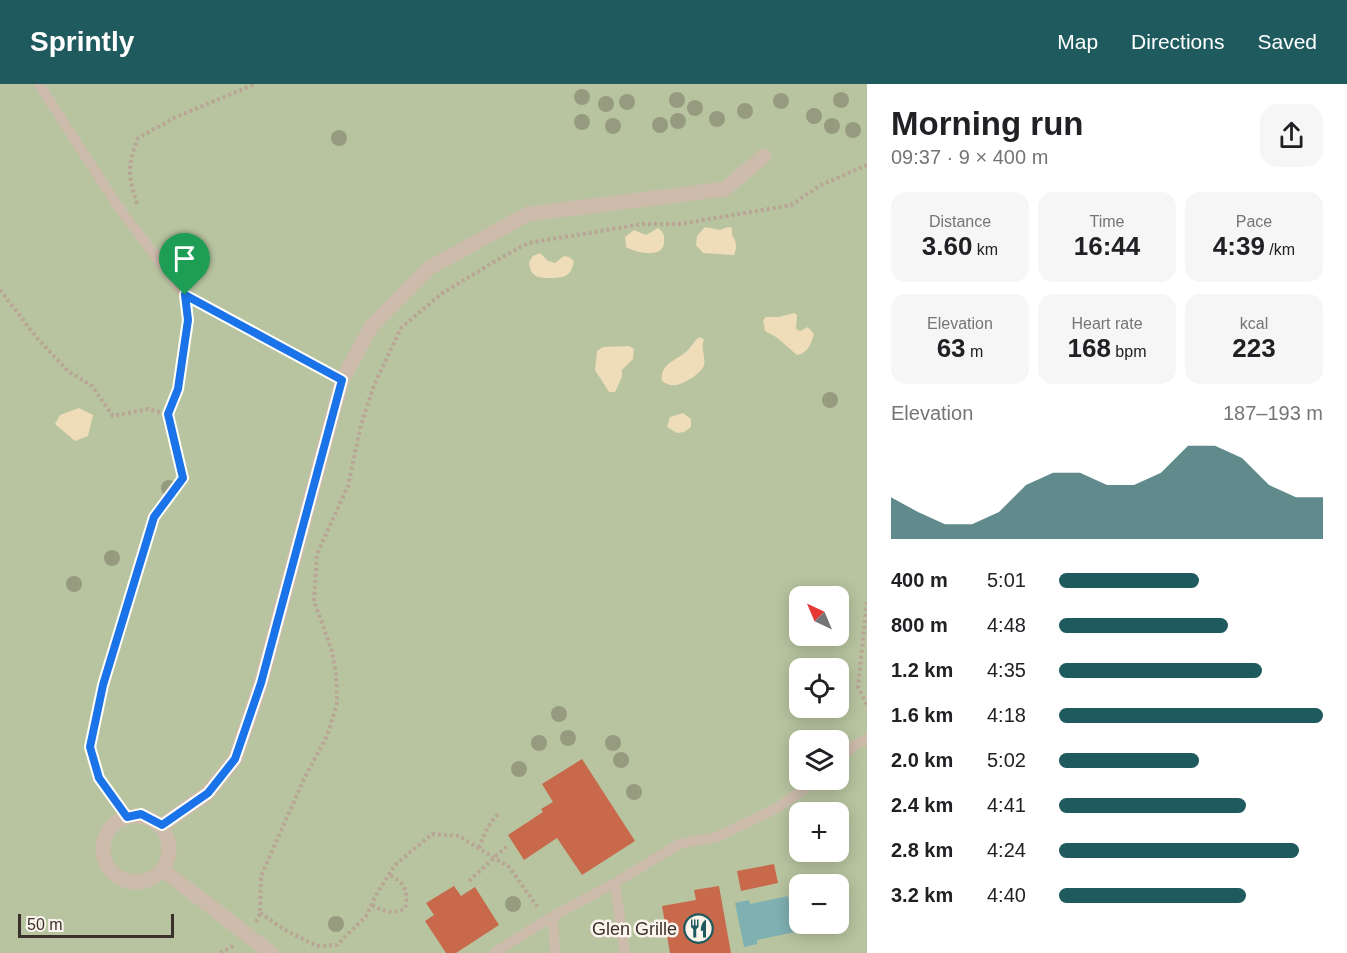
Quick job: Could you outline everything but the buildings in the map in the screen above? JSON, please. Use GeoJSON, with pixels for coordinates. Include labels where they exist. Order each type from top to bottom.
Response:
{"type":"FeatureCollection","features":[{"type":"Feature","properties":{"kind":"street"},"geometry":{"type":"LineString","coordinates":[[162,825],[208,793],[235,759],[261,683],[342,380],[371,327],[429,268],[528,214],[725,189],[764,156]]}},
{"type":"Feature","properties":{"kind":"street"},"geometry":{"type":"LineString","coordinates":[[141,814],[162,825],[171,848],[164,870],[143,883],[120,879],[104,862],[103,838],[117,819],[141,814]]}},
{"type":"Feature","properties":{"kind":"street"},"geometry":{"type":"LineString","coordinates":[[164,870],[271,953]]}},
{"type":"Feature","properties":{"kind":"lane"},"geometry":{"type":"LineString","coordinates":[[39,84],[117,205],[185,295],[342,380]]}},
{"type":"Feature","properties":{"kind":"lane"},"geometry":{"type":"LineString","coordinates":[[849,750],[854,745],[867,739]]}},
{"type":"Feature","properties":{"kind":"lane"},"geometry":{"type":"LineString","coordinates":[[494,953],[553,916],[615,883],[679,844],[717,837],[777,808],[803,790]]}},
{"type":"Feature","properties":{"kind":"lane"},"geometry":{"type":"LineString","coordinates":[[615,883],[625,953]]}},
{"type":"Feature","properties":{"kind":"lane"},"geometry":{"type":"LineString","coordinates":[[553,916],[555,953]]}},
{"type":"Feature","properties":{"kind":"path"},"geometry":{"type":"LineString","coordinates":[[138,208],[129,177],[130,159],[138,138],[176,117],[255,84]]}},
{"type":"Feature","properties":{"kind":"path"},"geometry":{"type":"LineString","coordinates":[[220,953],[249,936],[260,913],[261,876],[304,779],[327,736],[338,704],[332,651],[314,601],[317,554],[348,486],[361,425],[374,385],[401,328],[441,294],[528,243],[590,231],[643,224],[680,224],[791,205],[821,184],[867,165]]}},
{"type":"Feature","properties":{"kind":"path"},"geometry":{"type":"LineString","coordinates":[[0,291],[36,338],[68,371],[92,386],[114,416],[148,409],[168,414]]}},
{"type":"Feature","properties":{"kind":"path"},"geometry":{"type":"LineString","coordinates":[[127,817],[99,778],[90,747],[103,685],[154,517],[183,478],[168,414],[178,389],[185,343],[188,320],[185,295]]}},
{"type":"Feature","properties":{"kind":"path"},"geometry":{"type":"LineString","coordinates":[[867,602],[858,687],[867,705]]}},
{"type":"Feature","properties":{"kind":"path"},"geometry":{"type":"LineString","coordinates":[[479,848],[486,830],[500,812]]}},
{"type":"Feature","properties":{"kind":"path"},"geometry":{"type":"LineString","coordinates":[[260,913],[287,931],[317,946],[337,945],[366,916],[395,866],[432,834],[459,836],[509,867],[540,911]]}},
{"type":"Feature","properties":{"kind":"path"},"geometry":{"type":"LineString","coordinates":[[469,882],[508,845]]}},
{"type":"Feature","properties":{"kind":"path"},"geometry":{"type":"LineString","coordinates":[[372,905],[394,914],[405,909],[408,898],[404,885],[397,878],[389,875]]}},
{"type":"Feature","properties":{"kind":"green space"},"geometry":{"type":"Polygon","coordinates":[[[0,84],[867,84],[867,953],[0,953],[0,84]]]}},
{"type":"Feature","properties":{"kind":"sand"},"geometry":{"type":"Polygon","coordinates":[[[705,227],[720,230],[732,228],[736,245],[734,255],[703,253],[696,245],[697,236],[705,227]]]}},
{"type":"Feature","properties":{"kind":"sand"},"geometry":{"type":"Polygon","coordinates":[[[658,228],[664,237],[663,247],[659,251],[642,253],[626,247],[625,237],[634,230],[646,235],[658,228]]]}},
{"type":"Feature","properties":{"kind":"sand"},"geometry":{"type":"Polygon","coordinates":[[[540,253],[548,261],[555,263],[564,256],[569,257],[574,261],[571,270],[566,276],[559,278],[538,277],[531,270],[529,262],[533,256],[540,253]]]}},
{"type":"Feature","properties":{"kind":"sand"},"geometry":{"type":"Polygon","coordinates":[[[794,313],[797,315],[796,329],[800,331],[808,327],[814,334],[806,350],[797,355],[765,331],[763,320],[766,317],[779,317],[794,313]]]}},
{"type":"Feature","properties":{"kind":"sand"},"geometry":{"type":"Polygon","coordinates":[[[700,337],[704,340],[703,368],[692,378],[679,384],[670,385],[662,381],[666,367],[686,352],[700,337]]]}},
{"type":"Feature","properties":{"kind":"sand"},"geometry":{"type":"Polygon","coordinates":[[[629,346],[634,349],[633,359],[622,370],[622,377],[615,392],[609,392],[595,370],[597,351],[603,347],[629,346]]]}},
{"type":"Feature","properties":{"kind":"sand"},"geometry":{"type":"Polygon","coordinates":[[[79,408],[93,415],[88,436],[75,441],[55,424],[60,415],[79,408]]]}},
{"type":"Feature","properties":{"kind":"sand"},"geometry":{"type":"Polygon","coordinates":[[[683,413],[691,419],[691,427],[684,432],[677,433],[667,427],[670,417],[683,413]]]}},
{"type":"Feature","properties":{"kind":"water"},"geometry":{"type":"Polygon","coordinates":[[[788,896],[789,933],[757,940],[757,944],[744,947],[735,903],[749,900],[750,904],[788,896]]]}},
{"type":"Feature","properties":{"kind":"place","name":"Glen Grille"},"geometry":{"type":"Point","coordinates":[698,929]}},
{"type":"Feature","properties":{"kind":"route"},"geometry":{"type":"LineString","coordinates":[[185,295],[342,380],[261,683],[235,759],[208,793],[162,825],[141,814],[127,817],[99,778],[90,747],[103,685],[154,517],[183,478],[168,414],[178,389],[188,320],[185,295]]}}]}
